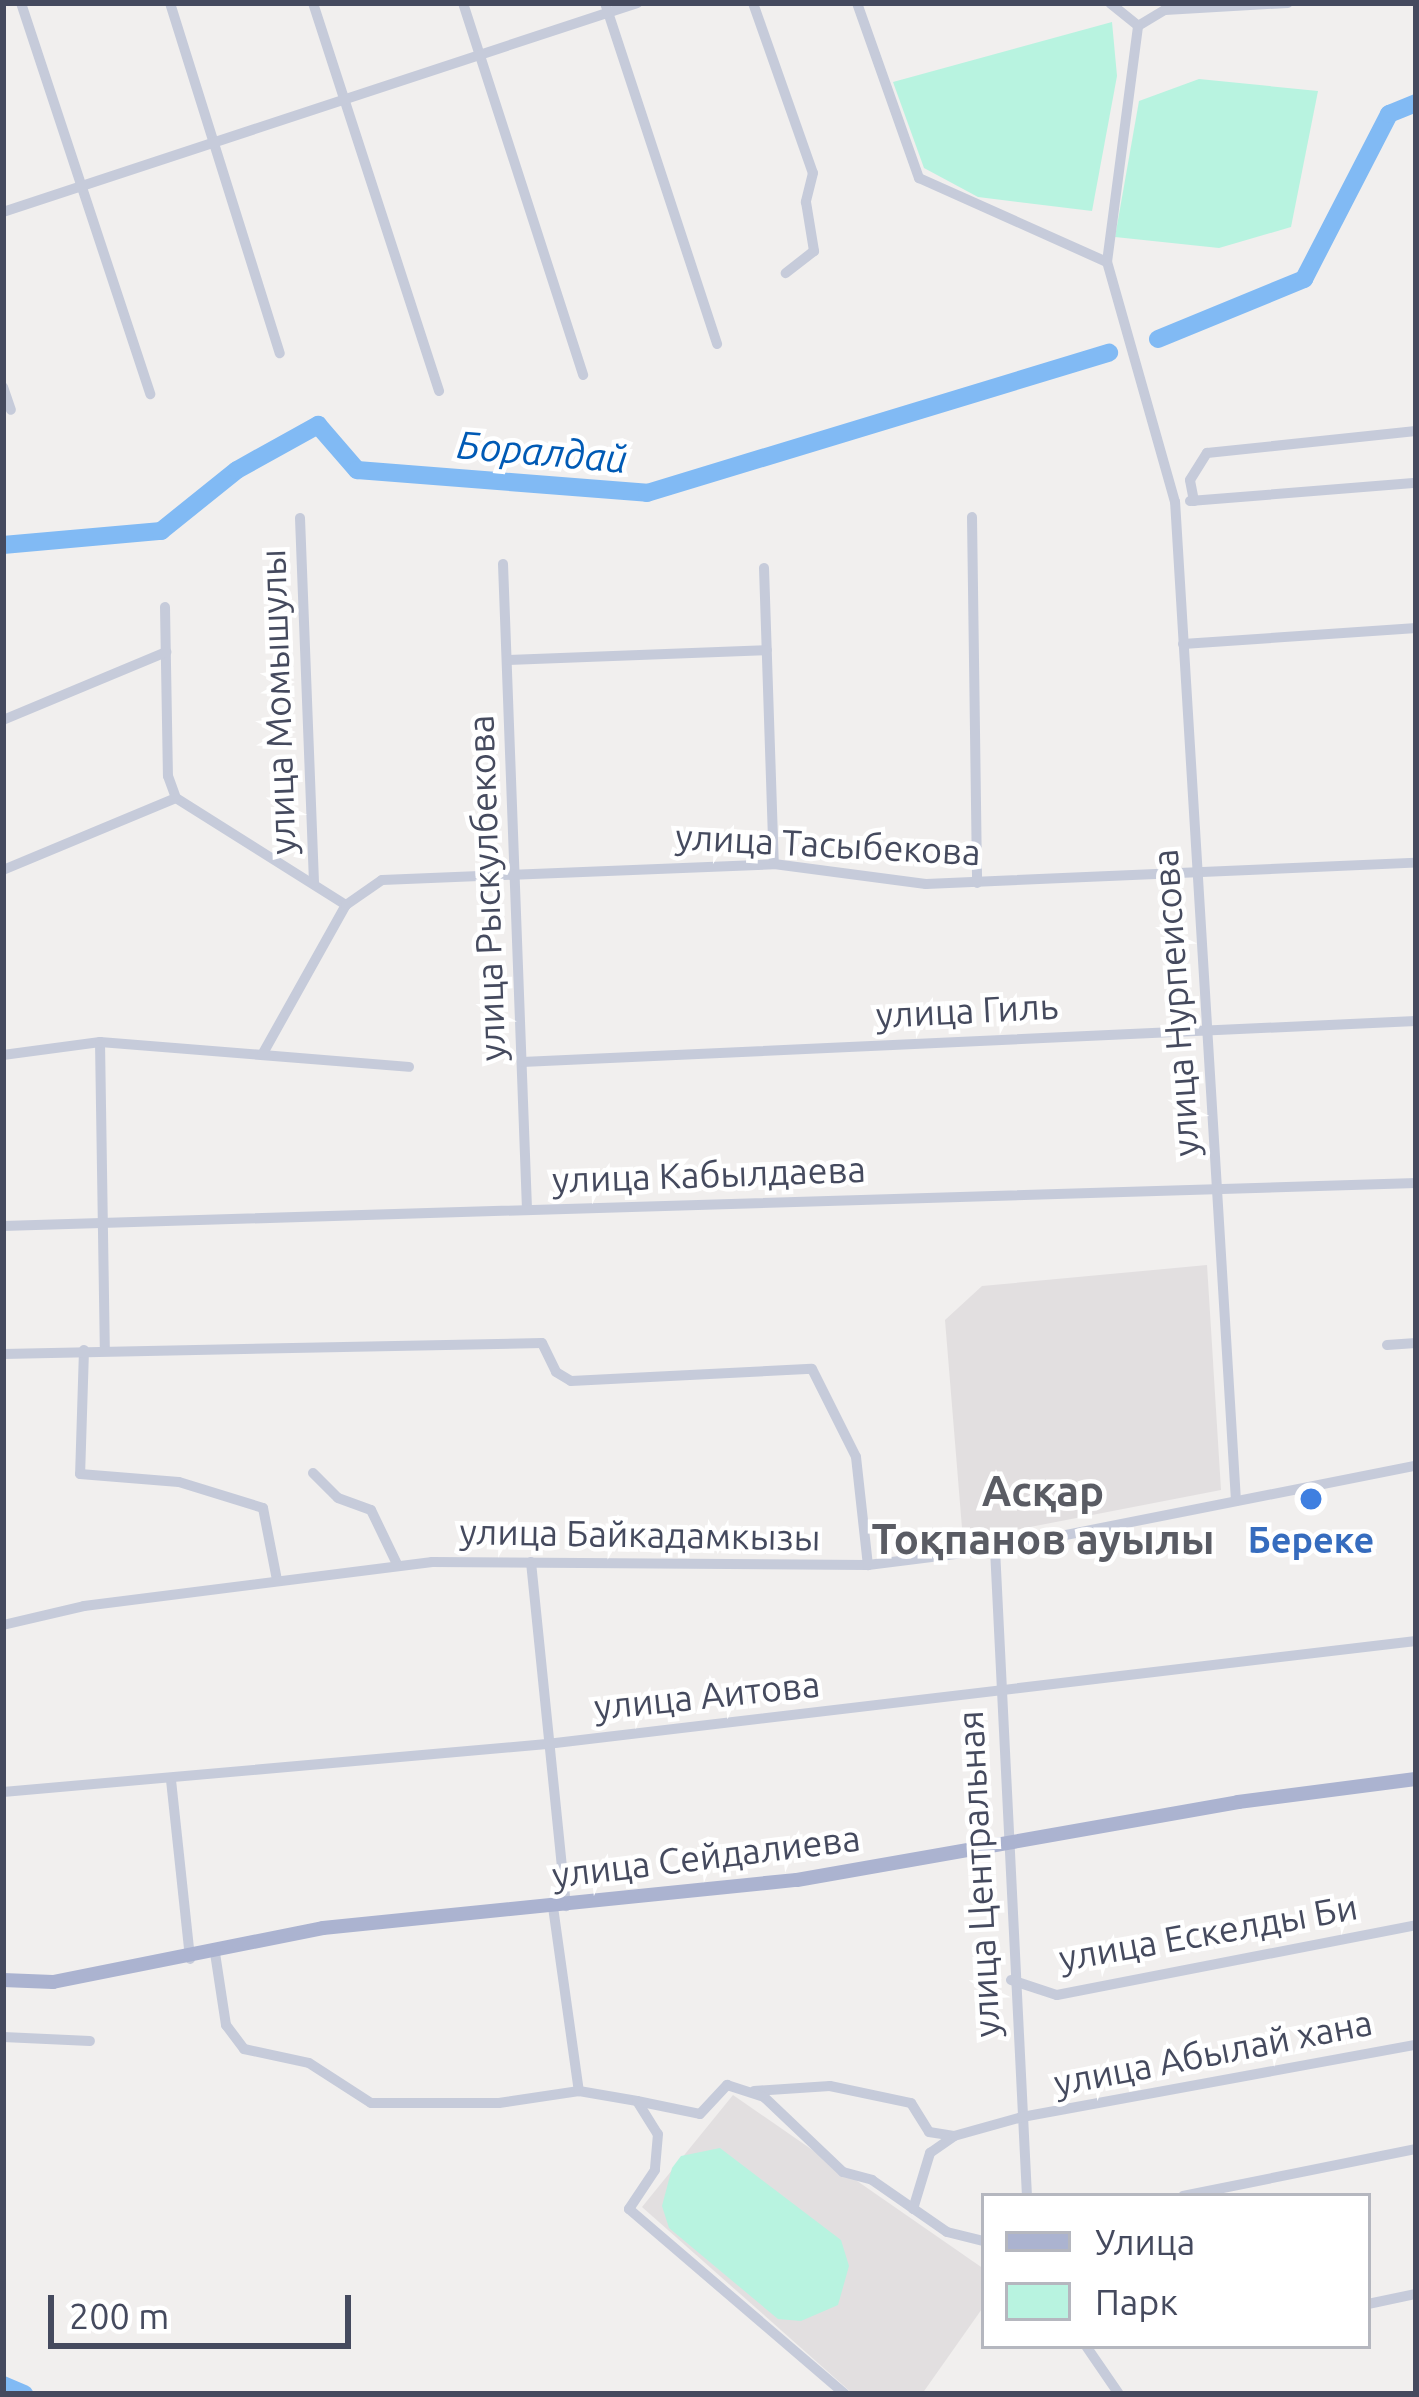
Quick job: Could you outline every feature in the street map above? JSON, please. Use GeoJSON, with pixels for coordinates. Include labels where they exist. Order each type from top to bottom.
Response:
{"type":"FeatureCollection","features":[{"type":"Feature","properties":{"kind":"main road","name":"улица Сейдалиева"},"geometry":{"type":"LineString","coordinates":[[3,1980],[53,1982],[190,1959],[323,1928],[797,1880],[1004,1841],[1416,1779]]}},
{"type":"Feature","properties":{"kind":"street"},"geometry":{"type":"LineString","coordinates":[[21,3],[150,394]]}},
{"type":"Feature","properties":{"kind":"street"},"geometry":{"type":"LineString","coordinates":[[170,3],[280,353]]}},
{"type":"Feature","properties":{"kind":"street"},"geometry":{"type":"LineString","coordinates":[[314,3],[439,391]]}},
{"type":"Feature","properties":{"kind":"street"},"geometry":{"type":"LineString","coordinates":[[463,3],[583,375]]}},
{"type":"Feature","properties":{"kind":"street"},"geometry":{"type":"LineString","coordinates":[[3,212],[607,8],[637,3]]}},
{"type":"Feature","properties":{"kind":"street"},"geometry":{"type":"LineString","coordinates":[[753,3],[813,173],[806,202],[814,251],[786,274]]}},
{"type":"Feature","properties":{"kind":"street"},"geometry":{"type":"LineString","coordinates":[[856,3],[919,178],[1107,262],[1138,26]]}},
{"type":"Feature","properties":{"kind":"street"},"geometry":{"type":"LineString","coordinates":[[1110,3],[1138,26]]}},
{"type":"Feature","properties":{"kind":"street"},"geometry":{"type":"LineString","coordinates":[[1138,26],[1165,10],[1288,3]]}},
{"type":"Feature","properties":{"kind":"street"},"geometry":{"type":"LineString","coordinates":[[607,8],[716,344]]}},
{"type":"Feature","properties":{"kind":"street","name":"улица Нурпеисова"},"geometry":{"type":"LineString","coordinates":[[1107,262],[1175,502],[1236,1501]]}},
{"type":"Feature","properties":{"kind":"street"},"geometry":{"type":"LineString","coordinates":[[3,387],[11,410]]}},
{"type":"Feature","properties":{"kind":"street"},"geometry":{"type":"LineString","coordinates":[[1194,501],[1190,480],[1207,453],[1416,431]]}},
{"type":"Feature","properties":{"kind":"street"},"geometry":{"type":"LineString","coordinates":[[1175,502],[1416,484]]}},
{"type":"Feature","properties":{"kind":"street"},"geometry":{"type":"LineString","coordinates":[[972,517],[976,883]]}},
{"type":"Feature","properties":{"kind":"street","name":"улица Момышулы"},"geometry":{"type":"LineString","coordinates":[[300,518],[314,884]]}},
{"type":"Feature","properties":{"kind":"street","name":"улица Рыскулбекова"},"geometry":{"type":"LineString","coordinates":[[503,564],[527,1209]]}},
{"type":"Feature","properties":{"kind":"street"},"geometry":{"type":"LineString","coordinates":[[764,568],[774,864]]}},
{"type":"Feature","properties":{"kind":"street"},"geometry":{"type":"LineString","coordinates":[[165,608],[168,776],[176,798],[346,904],[262,1055]]}},
{"type":"Feature","properties":{"kind":"street"},"geometry":{"type":"LineString","coordinates":[[1183,644],[1416,628]]}},
{"type":"Feature","properties":{"kind":"street"},"geometry":{"type":"LineString","coordinates":[[508,660],[767,650]]}},
{"type":"Feature","properties":{"kind":"street"},"geometry":{"type":"LineString","coordinates":[[3,720],[166,652]]}},
{"type":"Feature","properties":{"kind":"street"},"geometry":{"type":"LineString","coordinates":[[3,870],[176,798]]}},
{"type":"Feature","properties":{"kind":"street","name":"улица Тасыбекова"},"geometry":{"type":"LineString","coordinates":[[346,904],[382,880],[516,870],[774,864],[976,883],[1416,863]]}},
{"type":"Feature","properties":{"kind":"street","name":"улица Гиль"},"geometry":{"type":"LineString","coordinates":[[522,1062],[1416,1021]]}},
{"type":"Feature","properties":{"kind":"street"},"geometry":{"type":"LineString","coordinates":[[100,1042],[105,1349]]}},
{"type":"Feature","properties":{"kind":"street"},"geometry":{"type":"LineString","coordinates":[[3,1055],[100,1042],[409,1067]]}},
{"type":"Feature","properties":{"kind":"street","name":"улица Кабылдаева"},"geometry":{"type":"LineString","coordinates":[[3,1226],[1416,1183]]}},
{"type":"Feature","properties":{"kind":"street"},"geometry":{"type":"LineString","coordinates":[[3,1354],[542,1343],[553,1352],[556,1372],[571,1382],[812,1369],[856,1457],[868,1565]]}},
{"type":"Feature","properties":{"kind":"street"},"geometry":{"type":"LineString","coordinates":[[1387,1345],[1416,1343]]}},
{"type":"Feature","properties":{"kind":"street"},"geometry":{"type":"LineString","coordinates":[[84,1350],[80,1474],[179,1482],[263,1508],[277,1580]]}},
{"type":"Feature","properties":{"kind":"street","name":"улица Байкадамкызы"},"geometry":{"type":"LineString","coordinates":[[3,1625],[83,1606],[398,1566],[532,1562],[868,1565],[994,1549],[1416,1466]]}},
{"type":"Feature","properties":{"kind":"street"},"geometry":{"type":"LineString","coordinates":[[314,1473],[338,1498],[371,1510],[398,1566]]}},
{"type":"Feature","properties":{"kind":"street","name":"улица Центральная"},"geometry":{"type":"LineString","coordinates":[[994,1549],[1004,1841],[1028,2193]]}},
{"type":"Feature","properties":{"kind":"street"},"geometry":{"type":"LineString","coordinates":[[532,1562],[579,2091]]}},
{"type":"Feature","properties":{"kind":"street","name":"улица Аитова"},"geometry":{"type":"LineString","coordinates":[[3,1792],[547,1744],[1416,1641]]}},
{"type":"Feature","properties":{"kind":"street"},"geometry":{"type":"LineString","coordinates":[[171,1780],[190,1959]]}},
{"type":"Feature","properties":{"kind":"street","name":"улица Ескелды Би"},"geometry":{"type":"LineString","coordinates":[[1012,1981],[1057,1995],[1416,1925]]}},
{"type":"Feature","properties":{"kind":"street"},"geometry":{"type":"LineString","coordinates":[[215,1953],[226,2025],[244,2049],[309,2063],[371,2103],[499,2103],[579,2091],[700,2114],[728,2085],[764,2097],[843,2172],[872,2180],[946,2233],[981,2240]]}},
{"type":"Feature","properties":{"kind":"street"},"geometry":{"type":"LineString","coordinates":[[3,2037],[90,2041]]}},
{"type":"Feature","properties":{"kind":"street","name":"улица Абылай хана"},"geometry":{"type":"LineString","coordinates":[[954,2136],[1022,2117],[1416,2045]]}},
{"type":"Feature","properties":{"kind":"street"},"geometry":{"type":"LineString","coordinates":[[748,2092],[850,2090],[911,2103],[929,2132],[954,2136]]}},
{"type":"Feature","properties":{"kind":"street"},"geometry":{"type":"LineString","coordinates":[[637,2101],[658,2134],[655,2170],[629,2209],[845,2394]]}},
{"type":"Feature","properties":{"kind":"street"},"geometry":{"type":"LineString","coordinates":[[913,2209],[930,2153],[954,2136]]}},
{"type":"Feature","properties":{"kind":"street"},"geometry":{"type":"LineString","coordinates":[[1198,2193],[1416,2149]]}},
{"type":"Feature","properties":{"kind":"street"},"geometry":{"type":"LineString","coordinates":[[1371,2303],[1416,2294]]}},
{"type":"Feature","properties":{"kind":"street"},"geometry":{"type":"LineString","coordinates":[[1088,2349],[1119,2394]]}},
{"type":"Feature","properties":{"kind":"shaded area"},"geometry":{"type":"Polygon","coordinates":[[[1207,1265],[1221,1490],[963,1540],[945,1320],[982,1286],[1207,1265]]]}},
{"type":"Feature","properties":{"kind":"shaded area"},"geometry":{"type":"Polygon","coordinates":[[[733,2095],[981,2267],[981,2310],[922,2394],[853,2394],[642,2207],[733,2095]]]}},
{"type":"Feature","properties":{"kind":"green space"},"geometry":{"type":"Polygon","coordinates":[[[1112,22],[1117,76],[1092,211],[978,197],[924,168],[893,82],[1112,22]]]}},
{"type":"Feature","properties":{"kind":"green space"},"geometry":{"type":"Polygon","coordinates":[[[1199,79],[1318,91],[1291,227],[1219,248],[1115,237],[1139,101],[1199,79]]]}},
{"type":"Feature","properties":{"kind":"green space"},"geometry":{"type":"Polygon","coordinates":[[[720,2148],[841,2240],[849,2266],[838,2305],[801,2321],[778,2319],[669,2228],[662,2206],[672,2168],[681,2156],[720,2148]]]}},
{"type":"Feature","properties":{"kind":"waterway"},"geometry":{"type":"LineString","coordinates":[[1158,339],[1304,279],[1389,114],[1416,103]]}},
{"type":"Feature","properties":{"kind":"waterway","name":"Боралдай"},"geometry":{"type":"LineString","coordinates":[[3,545],[161,531],[237,470],[318,425],[357,470],[647,493],[1109,353]]}},
{"type":"Feature","properties":{"kind":"waterway"},"geometry":{"type":"LineString","coordinates":[[3,2385],[24,2394]]}},
{"type":"Feature","properties":{"kind":"place","name":"Береке"},"geometry":{"type":"Point","coordinates":[1311,1499]}},
{"type":"Feature","properties":{"kind":"district","name":"Асқар Тоқпанов ауылы"},"geometry":{"type":"Point","coordinates":[1043,1515]}}]}
